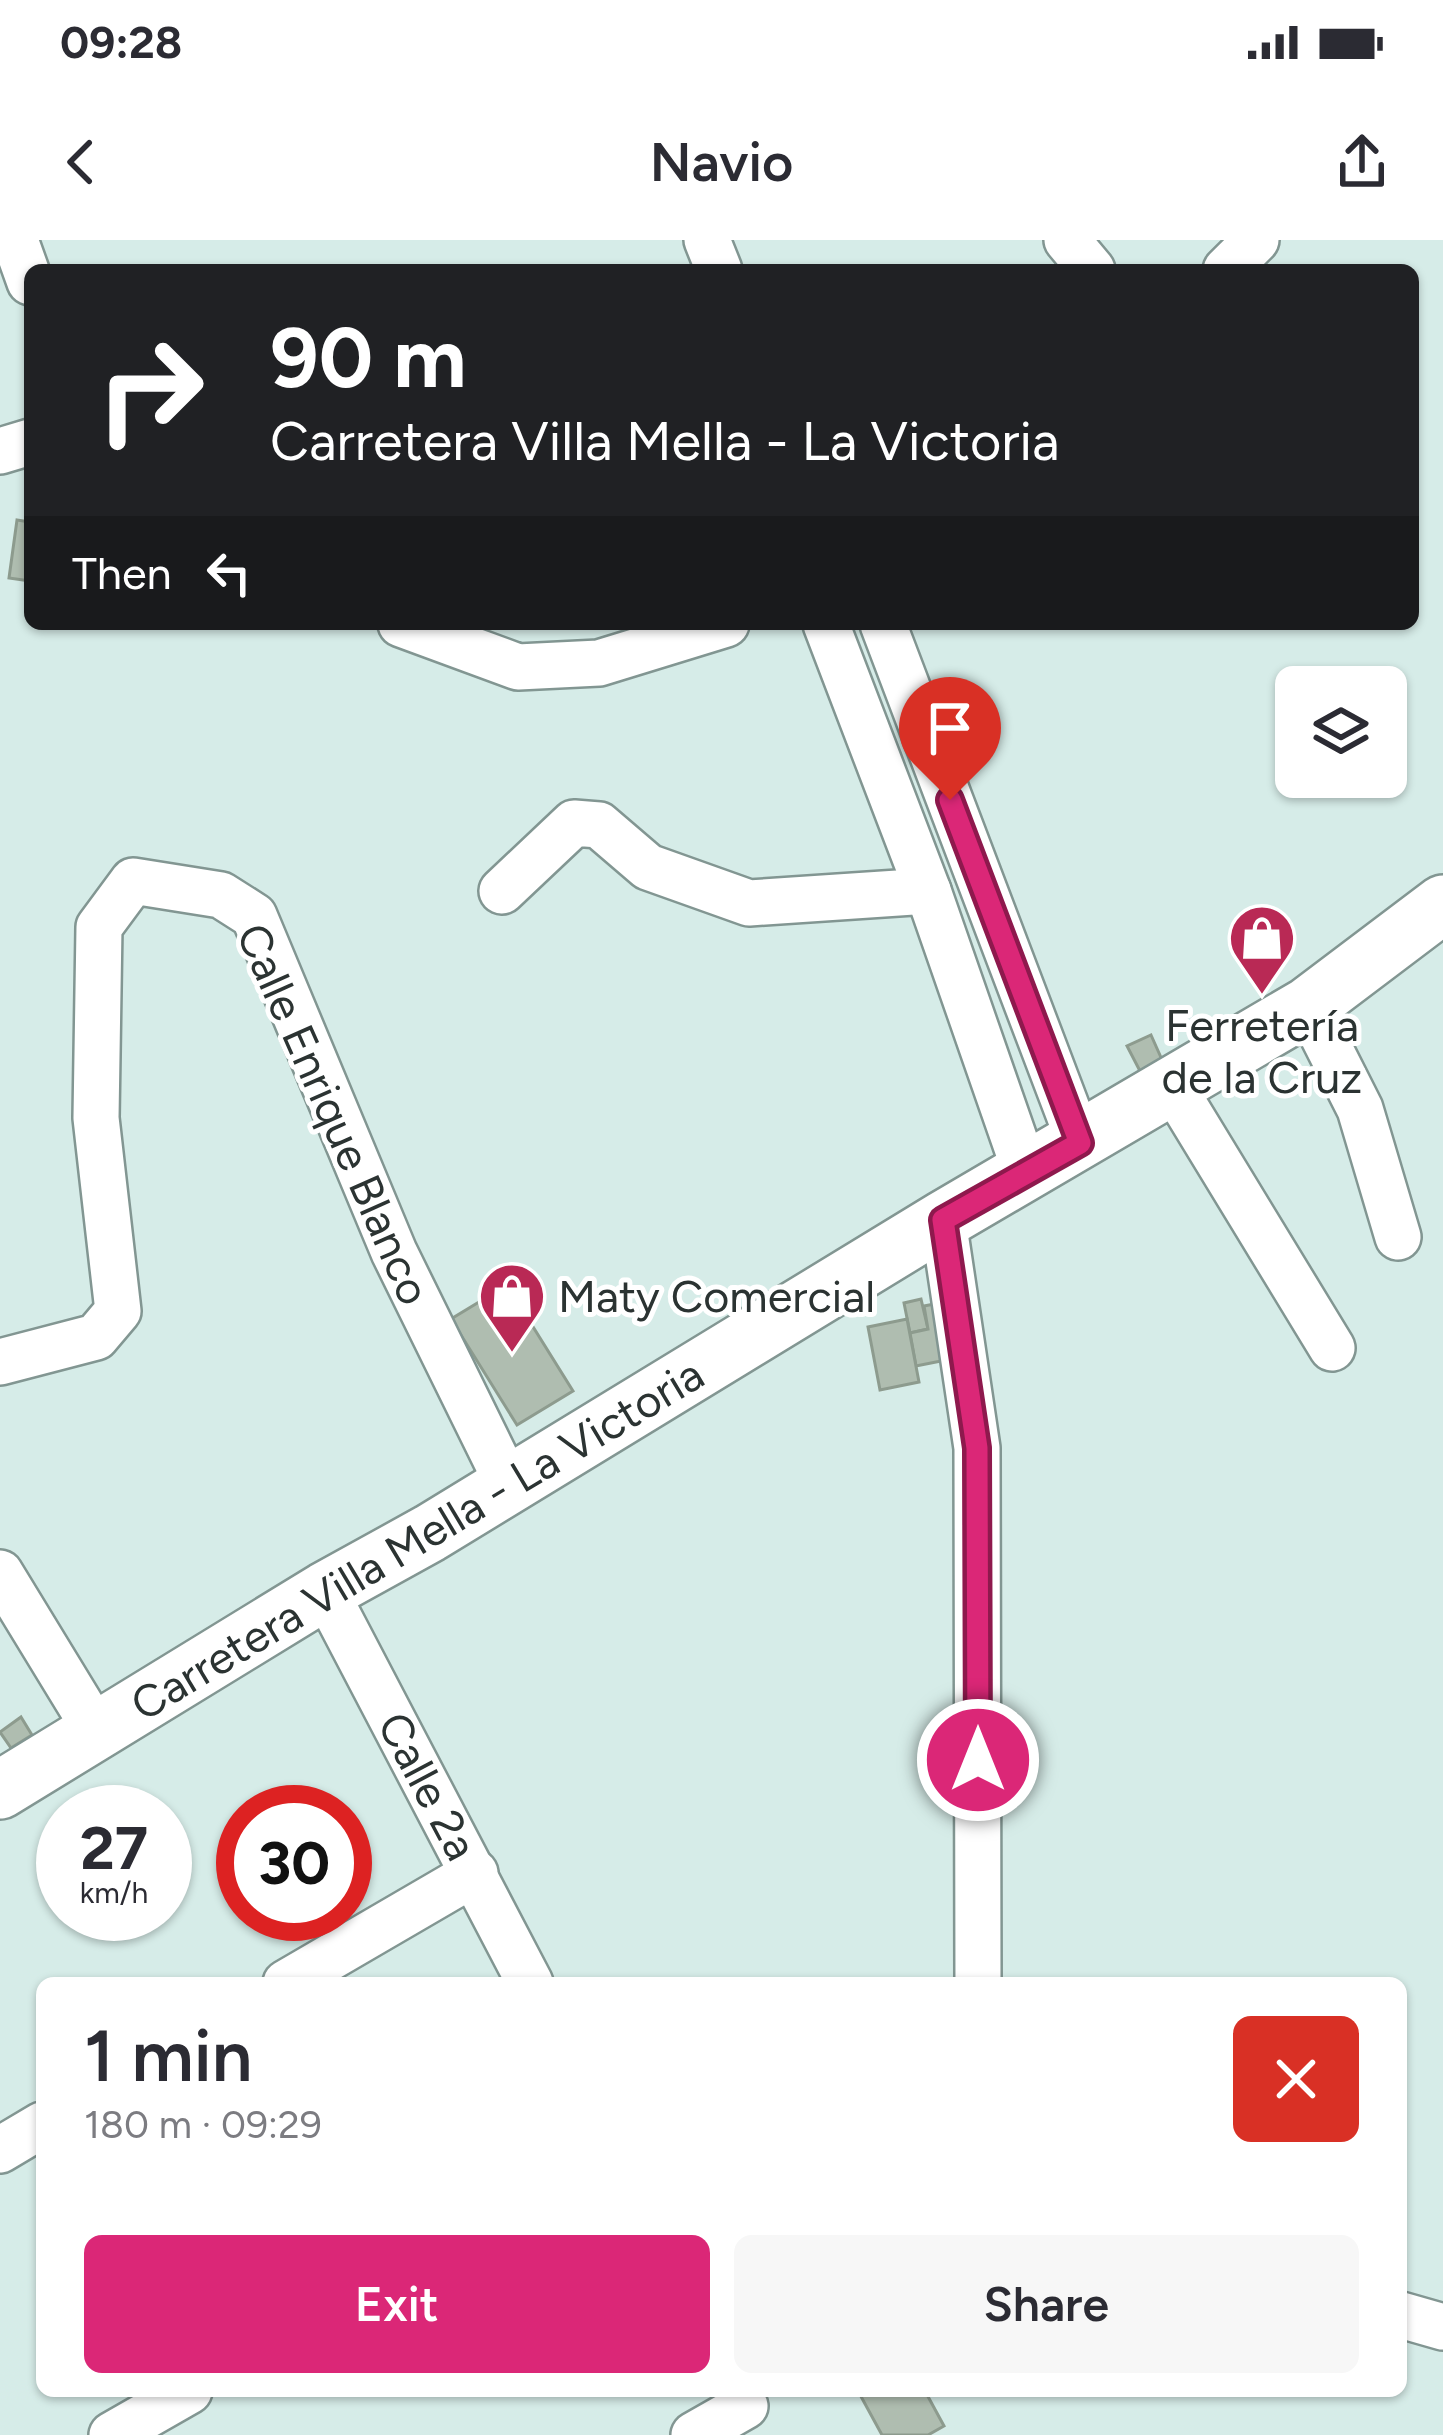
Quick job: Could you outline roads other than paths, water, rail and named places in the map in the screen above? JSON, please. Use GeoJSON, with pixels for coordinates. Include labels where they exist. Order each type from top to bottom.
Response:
{"type":"FeatureCollection","features":[{"type":"Feature","properties":{"kind":"main road","name":"Carretera Villa Mella - La Victoria"},"geometry":{"type":"LineString","coordinates":[[0,1790],[943,1220],[1308,1006],[1443,904]]}},
{"type":"Feature","properties":{"kind":"street"},"geometry":{"type":"LineString","coordinates":[[1067,240],[1087,264]]}},
{"type":"Feature","properties":{"kind":"street"},"geometry":{"type":"LineString","coordinates":[[1232,264],[1256,240]]}},
{"type":"Feature","properties":{"kind":"street"},"geometry":{"type":"LineString","coordinates":[[417,630],[518,667],[599,663],[706,630]]}},
{"type":"Feature","properties":{"kind":"street"},"geometry":{"type":"LineString","coordinates":[[832,630],[1027,1173]]}},
{"type":"Feature","properties":{"kind":"street"},"geometry":{"type":"LineString","coordinates":[[885,630],[1080,1143]]}},
{"type":"Feature","properties":{"kind":"street"},"geometry":{"type":"LineString","coordinates":[[502,891],[574,823],[599,825],[648,867],[749,903],[928,891]]}},
{"type":"Feature","properties":{"kind":"street","name":"Calle Enrique Blanco"},"geometry":{"type":"LineString","coordinates":[[0,1362],[96,1336],[118,1311],[96,1118],[99,927],[133,881],[220,895],[254,916],[394,1252],[509,1486]]}},
{"type":"Feature","properties":{"kind":"street"},"geometry":{"type":"LineString","coordinates":[[1308,1006],[1360,1109],[1398,1237]]}},
{"type":"Feature","properties":{"kind":"street"},"geometry":{"type":"LineString","coordinates":[[1173,1087],[1332,1348]]}},
{"type":"Feature","properties":{"kind":"street"},"geometry":{"type":"LineString","coordinates":[[943,1220],[977,1448],[978,1977]]}},
{"type":"Feature","properties":{"kind":"street"},"geometry":{"type":"LineString","coordinates":[[0,1573],[97,1732]]}},
{"type":"Feature","properties":{"kind":"street","name":"Calle 2a"},"geometry":{"type":"LineString","coordinates":[[325,1591],[527,1977]]}},
{"type":"Feature","properties":{"kind":"street"},"geometry":{"type":"LineString","coordinates":[[296,1977],[475,1873]]}},
{"type":"Feature","properties":{"kind":"street"},"geometry":{"type":"LineString","coordinates":[[0,2150],[36,2129]]}},
{"type":"Feature","properties":{"kind":"street"},"geometry":{"type":"LineString","coordinates":[[1407,2317],[1443,2327]]}},
{"type":"Feature","properties":{"kind":"street"},"geometry":{"type":"LineString","coordinates":[[112,2435],[178,2397]]}},
{"type":"Feature","properties":{"kind":"street"},"geometry":{"type":"LineString","coordinates":[[694,2435],[748,2411]]}},
{"type":"Feature","properties":{"kind":"place","name":"Ferretería de la Cruz"},"geometry":{"type":"Point","coordinates":[1262,997]}},
{"type":"Feature","properties":{"kind":"place","name":"Maty Comercial"},"geometry":{"type":"Point","coordinates":[512,1355]}}]}
